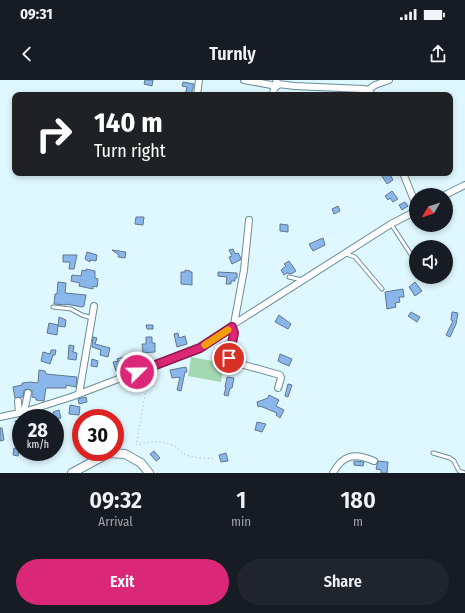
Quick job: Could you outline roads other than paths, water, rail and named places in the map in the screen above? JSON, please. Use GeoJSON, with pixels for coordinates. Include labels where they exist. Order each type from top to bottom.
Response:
{"type":"FeatureCollection","features":[{"type":"Feature","properties":{"kind":"main road"},"geometry":{"type":"LineString","coordinates":[[72,473],[109,453],[124,454],[141,463],[149,473]]}},
{"type":"Feature","properties":{"kind":"street"},"geometry":{"type":"LineString","coordinates":[[197,92],[199,80]]}},
{"type":"Feature","properties":{"kind":"street"},"geometry":{"type":"LineString","coordinates":[[244,80],[295,86],[363,88],[369,92]]}},
{"type":"Feature","properties":{"kind":"street"},"geometry":{"type":"LineString","coordinates":[[371,92],[375,85],[389,80]]}},
{"type":"Feature","properties":{"kind":"street"},"geometry":{"type":"LineString","coordinates":[[405,176],[410,188]]}},
{"type":"Feature","properties":{"kind":"street"},"geometry":{"type":"LineString","coordinates":[[453,191],[465,186]]}},
{"type":"Feature","properties":{"kind":"street"},"geometry":{"type":"LineString","coordinates":[[34,409],[79,394],[200,348],[302,280],[346,254],[391,224],[409,215]]}},
{"type":"Feature","properties":{"kind":"street"},"geometry":{"type":"LineString","coordinates":[[249,220],[244,270],[233,325],[234,333],[229,358],[230,361],[280,375],[281,378],[278,388]]}},
{"type":"Feature","properties":{"kind":"street"},"geometry":{"type":"LineString","coordinates":[[79,394],[94,306]]}},
{"type":"Feature","properties":{"kind":"street"},"geometry":{"type":"LineString","coordinates":[[23,409],[28,393]]}},
{"type":"Feature","properties":{"kind":"street"},"geometry":{"type":"LineString","coordinates":[[18,401],[21,409]]}},
{"type":"Feature","properties":{"kind":"street"},"geometry":{"type":"LineString","coordinates":[[0,417],[12,415]]}},
{"type":"Feature","properties":{"kind":"street"},"geometry":{"type":"LineString","coordinates":[[333,473],[337,466],[349,456],[363,456],[374,460]]}},
{"type":"Feature","properties":{"kind":"lane"},"geometry":{"type":"LineString","coordinates":[[391,224],[409,251]]}},
{"type":"Feature","properties":{"kind":"lane"},"geometry":{"type":"LineString","coordinates":[[346,254],[354,257],[382,289]]}},
{"type":"Feature","properties":{"kind":"lane"},"geometry":{"type":"LineString","coordinates":[[289,277],[302,280]]}},
{"type":"Feature","properties":{"kind":"lane"},"geometry":{"type":"LineString","coordinates":[[53,307],[71,309],[92,318]]}},
{"type":"Feature","properties":{"kind":"lane"},"geometry":{"type":"LineString","coordinates":[[433,454],[450,458],[454,461],[459,471],[465,473]]}}]}
